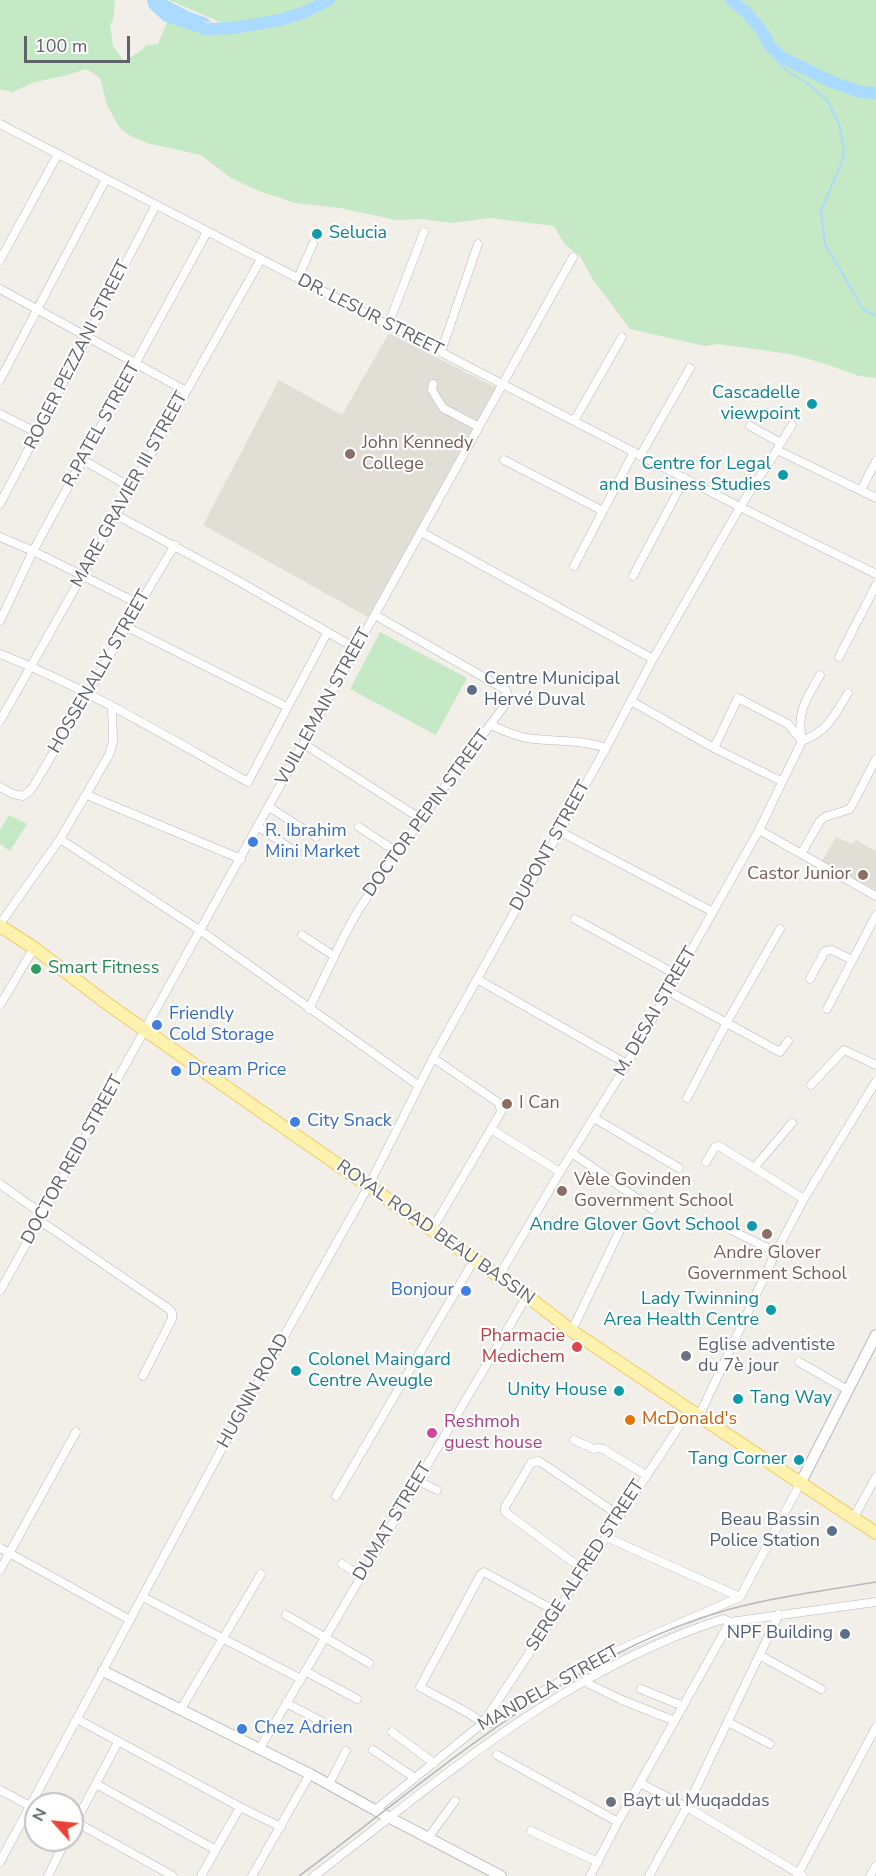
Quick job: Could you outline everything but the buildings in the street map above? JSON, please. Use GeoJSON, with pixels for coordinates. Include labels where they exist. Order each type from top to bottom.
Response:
{"type":"FeatureCollection","features":[{"type":"Feature","properties":{"kind":"main road","name":"ROYAL ROAD BEAU BASSIN"},"geometry":{"type":"LineString","coordinates":[[0,925],[109,1005],[431,1231],[499,1276],[572,1330],[876,1533]]}},
{"type":"Feature","properties":{"kind":"street","name":"DR. LESUR STREET"},"geometry":{"type":"LineString","coordinates":[[0,124],[740,507],[876,574]]}},
{"type":"Feature","properties":{"kind":"street"},"geometry":{"type":"LineString","coordinates":[[0,260],[58,154]]}},
{"type":"Feature","properties":{"kind":"street"},"geometry":{"type":"LineString","coordinates":[[0,380],[106,180]]}},
{"type":"Feature","properties":{"kind":"street","name":"ROGER PEZZANI STREET"},"geometry":{"type":"LineString","coordinates":[[0,504],[156,205]]}},
{"type":"Feature","properties":{"kind":"street","name":"R.PATEL STREET"},"geometry":{"type":"LineString","coordinates":[[0,621],[33,551],[207,232]]}},
{"type":"Feature","properties":{"kind":"street"},"geometry":{"type":"LineString","coordinates":[[388,325],[424,232]]}},
{"type":"Feature","properties":{"kind":"street"},"geometry":{"type":"LineString","coordinates":[[298,278],[313,244]]}},
{"type":"Feature","properties":{"kind":"street"},"geometry":{"type":"LineString","coordinates":[[441,352],[478,244]]}},
{"type":"Feature","properties":{"kind":"street","name":"VUILLEMAIN STREET"},"geometry":{"type":"LineString","coordinates":[[146,1030],[573,257]]}},
{"type":"Feature","properties":{"kind":"street","name":"MARE GRAVIER III STREET"},"geometry":{"type":"LineString","coordinates":[[0,721],[261,259]]}},
{"type":"Feature","properties":{"kind":"street"},"geometry":{"type":"LineString","coordinates":[[0,290],[186,391]]}},
{"type":"Feature","properties":{"kind":"street"},"geometry":{"type":"LineString","coordinates":[[574,421],[622,338]]}},
{"type":"Feature","properties":{"kind":"street"},"geometry":{"type":"LineString","coordinates":[[574,566],[603,511],[690,368]]}},
{"type":"Feature","properties":{"kind":"street"},"geometry":{"type":"LineString","coordinates":[[433,384],[432,390],[443,408],[479,428]]}},
{"type":"Feature","properties":{"kind":"street"},"geometry":{"type":"LineString","coordinates":[[0,414],[38,433]]}},
{"type":"Feature","properties":{"kind":"street","name":"DUPONT STREET"},"geometry":{"type":"LineString","coordinates":[[368,1187],[418,1085],[606,748],[653,659],[740,507],[792,424]]}},
{"type":"Feature","properties":{"kind":"street"},"geometry":{"type":"LineString","coordinates":[[750,426],[779,446],[876,498]]}},
{"type":"Feature","properties":{"kind":"street"},"geometry":{"type":"LineString","coordinates":[[83,460],[132,488]]}},
{"type":"Feature","properties":{"kind":"street"},"geometry":{"type":"LineString","coordinates":[[504,460],[603,511]]}},
{"type":"Feature","properties":{"kind":"street"},"geometry":{"type":"LineString","coordinates":[[861,490],[876,461]]}},
{"type":"Feature","properties":{"kind":"street"},"geometry":{"type":"LineString","coordinates":[[633,576],[685,478]]}},
{"type":"Feature","properties":{"kind":"street"},"geometry":{"type":"LineString","coordinates":[[116,515],[175,545],[357,649]]}},
{"type":"Feature","properties":{"kind":"street"},"geometry":{"type":"LineString","coordinates":[[421,532],[653,659]]}},
{"type":"Feature","properties":{"kind":"street"},"geometry":{"type":"LineString","coordinates":[[0,537],[139,604]]}},
{"type":"Feature","properties":{"kind":"street","name":"HOSSENALLY STREET"},"geometry":{"type":"LineString","coordinates":[[0,787],[23,796],[31,790],[125,626],[175,545]]}},
{"type":"Feature","properties":{"kind":"street"},"geometry":{"type":"LineString","coordinates":[[839,657],[876,585]]}},
{"type":"Feature","properties":{"kind":"street","name":"DOCTOR PEPIN STREET"},"geometry":{"type":"LineString","coordinates":[[309,1009],[358,909],[507,702],[506,690],[375,615]]}},
{"type":"Feature","properties":{"kind":"street"},"geometry":{"type":"LineString","coordinates":[[125,626],[287,707]]}},
{"type":"Feature","properties":{"kind":"street"},"geometry":{"type":"LineString","coordinates":[[0,654],[31,666],[112,706],[248,782],[327,633]]}},
{"type":"Feature","properties":{"kind":"street"},"geometry":{"type":"LineString","coordinates":[[802,741],[800,714],[820,675]]}},
{"type":"Feature","properties":{"kind":"street"},"geometry":{"type":"LineString","coordinates":[[802,741],[815,736],[829,724],[848,693]]}},
{"type":"Feature","properties":{"kind":"street"},"geometry":{"type":"LineString","coordinates":[[714,748],[738,698],[788,724],[802,741]]}},
{"type":"Feature","properties":{"kind":"street"},"geometry":{"type":"LineString","coordinates":[[631,701],[714,748],[781,781]]}},
{"type":"Feature","properties":{"kind":"street"},"geometry":{"type":"LineString","coordinates":[[0,925],[60,839],[109,754],[113,742],[112,706]]}},
{"type":"Feature","properties":{"kind":"street"},"geometry":{"type":"LineString","coordinates":[[491,725],[526,738],[590,742],[606,748]]}},
{"type":"Feature","properties":{"kind":"street","name":"M. DESAI STREET"},"geometry":{"type":"LineString","coordinates":[[499,1276],[627,1064],[759,830],[802,741]]}},
{"type":"Feature","properties":{"kind":"street"},"geometry":{"type":"LineString","coordinates":[[304,744],[421,819]]}},
{"type":"Feature","properties":{"kind":"street"},"geometry":{"type":"LineString","coordinates":[[801,854],[820,820],[850,809],[876,759]]}},
{"type":"Feature","properties":{"kind":"street"},"geometry":{"type":"LineString","coordinates":[[87,795],[241,859]]}},
{"type":"Feature","properties":{"kind":"street"},"geometry":{"type":"LineString","coordinates":[[269,807],[316,837]]}},
{"type":"Feature","properties":{"kind":"street"},"geometry":{"type":"LineString","coordinates":[[259,827],[297,853]]}},
{"type":"Feature","properties":{"kind":"street"},"geometry":{"type":"LineString","coordinates":[[359,827],[398,852]]}},
{"type":"Feature","properties":{"kind":"street"},"geometry":{"type":"LineString","coordinates":[[759,830],[876,896]]}},
{"type":"Feature","properties":{"kind":"street"},"geometry":{"type":"LineString","coordinates":[[559,831],[713,912]]}},
{"type":"Feature","properties":{"kind":"street"},"geometry":{"type":"LineString","coordinates":[[60,839],[201,930],[418,1085]]}},
{"type":"Feature","properties":{"kind":"street"},"geometry":{"type":"LineString","coordinates":[[827,1009],[876,915]]}},
{"type":"Feature","properties":{"kind":"street"},"geometry":{"type":"LineString","coordinates":[[575,919],[677,975]]}},
{"type":"Feature","properties":{"kind":"street"},"geometry":{"type":"LineString","coordinates":[[687,1098],[780,929]]}},
{"type":"Feature","properties":{"kind":"street"},"geometry":{"type":"LineString","coordinates":[[302,935],[334,956]]}},
{"type":"Feature","properties":{"kind":"street"},"geometry":{"type":"LineString","coordinates":[[0,1005],[34,948]]}},
{"type":"Feature","properties":{"kind":"street"},"geometry":{"type":"LineString","coordinates":[[810,979],[825,951],[832,950],[852,960]]}},
{"type":"Feature","properties":{"kind":"street"},"geometry":{"type":"LineString","coordinates":[[477,979],[627,1064]]}},
{"type":"Feature","properties":{"kind":"street"},"geometry":{"type":"LineString","coordinates":[[668,991],[780,1052],[788,1041]]}},
{"type":"Feature","properties":{"kind":"street","name":"DOCTOR REID STREET"},"geometry":{"type":"LineString","coordinates":[[0,1291],[146,1030]]}},
{"type":"Feature","properties":{"kind":"street"},"geometry":{"type":"LineString","coordinates":[[811,1085],[844,1050],[876,1065]]}},
{"type":"Feature","properties":{"kind":"street"},"geometry":{"type":"LineString","coordinates":[[431,1231],[501,1112],[499,1103],[433,1058]]}},
{"type":"Feature","properties":{"kind":"street","name":"SERGE ALFRED STREET"},"geometry":{"type":"LineString","coordinates":[[483,1724],[646,1475],[694,1413],[804,1199],[876,1081]]}},
{"type":"Feature","properties":{"kind":"street"},"geometry":{"type":"LineString","coordinates":[[594,1118],[679,1167]]}},
{"type":"Feature","properties":{"kind":"street"},"geometry":{"type":"LineString","coordinates":[[754,1168],[792,1123]]}},
{"type":"Feature","properties":{"kind":"street"},"geometry":{"type":"LineString","coordinates":[[491,1129],[560,1172]]}},
{"type":"Feature","properties":{"kind":"street"},"geometry":{"type":"LineString","coordinates":[[706,1162],[715,1147],[719,1146],[804,1199]]}},
{"type":"Feature","properties":{"kind":"street"},"geometry":{"type":"LineString","coordinates":[[572,1153],[652,1209]]}},
{"type":"Feature","properties":{"kind":"street"},"geometry":{"type":"LineString","coordinates":[[0,1184],[40,1217],[172,1313],[172,1319],[142,1376]]}},
{"type":"Feature","properties":{"kind":"street","name":"HUGNIN ROAD"},"geometry":{"type":"LineString","coordinates":[[130,1620],[242,1411],[368,1187]]}},
{"type":"Feature","properties":{"kind":"street"},"geometry":{"type":"LineString","coordinates":[[572,1330],[623,1224]]}},
{"type":"Feature","properties":{"kind":"street"},"geometry":{"type":"LineString","coordinates":[[731,1230],[776,1252]]}},
{"type":"Feature","properties":{"kind":"street"},"geometry":{"type":"LineString","coordinates":[[336,1496],[474,1260]]}},
{"type":"Feature","properties":{"kind":"street","name":"DUMAT STREET"},"geometry":{"type":"LineString","coordinates":[[260,1748],[527,1296]]}},
{"type":"Feature","properties":{"kind":"street"},"geometry":{"type":"LineString","coordinates":[[606,1537],[740,1597],[876,1335]]}},
{"type":"Feature","properties":{"kind":"street"},"geometry":{"type":"LineString","coordinates":[[799,1362],[848,1390]]}},
{"type":"Feature","properties":{"kind":"street"},"geometry":{"type":"LineString","coordinates":[[0,1570],[76,1432]]}},
{"type":"Feature","properties":{"kind":"street"},"geometry":{"type":"LineString","coordinates":[[574,1440],[592,1449],[603,1449],[646,1475]]}},
{"type":"Feature","properties":{"kind":"street"},"geometry":{"type":"LineString","coordinates":[[585,1571],[505,1512],[505,1507],[531,1463],[538,1461],[620,1516]]}},
{"type":"Feature","properties":{"kind":"street"},"geometry":{"type":"LineString","coordinates":[[853,1519],[876,1477]]}},
{"type":"Feature","properties":{"kind":"street"},"geometry":{"type":"LineString","coordinates":[[418,1481],[437,1491]]}},
{"type":"Feature","properties":{"kind":"street"},"geometry":{"type":"LineString","coordinates":[[0,1548],[130,1620],[38,1792]]}},
{"type":"Feature","properties":{"kind":"street"},"geometry":{"type":"LineString","coordinates":[[342,1564],[361,1576]]}},
{"type":"Feature","properties":{"kind":"street"},"geometry":{"type":"LineString","coordinates":[[483,1724],[468,1713],[420,1687],[481,1574],[484,1572],[489,1574],[557,1612]]}},
{"type":"Feature","properties":{"kind":"street"},"geometry":{"type":"LineString","coordinates":[[181,1709],[261,1574]]}},
{"type":"Feature","properties":{"kind":"street"},"geometry":{"type":"LineString","coordinates":[[143,1597],[301,1679]]}},
{"type":"Feature","properties":{"kind":"street","name":"MANDELA STREET"},"geometry":{"type":"LineString","coordinates":[[375,1810],[483,1724],[501,1719],[524,1702],[605,1656],[740,1597]]}},
{"type":"Feature","properties":{"kind":"street"},"geometry":{"type":"LineString","coordinates":[[314,1876],[467,1756],[556,1696],[653,1644],[723,1619],[730,1622],[876,1602]]}},
{"type":"Feature","properties":{"kind":"street"},"geometry":{"type":"LineString","coordinates":[[649,1876],[687,1807],[779,1614]]}},
{"type":"Feature","properties":{"kind":"street"},"geometry":{"type":"LineString","coordinates":[[286,1615],[326,1636],[369,1663]]}},
{"type":"Feature","properties":{"kind":"street"},"geometry":{"type":"LineString","coordinates":[[590,1876],[730,1622]]}},
{"type":"Feature","properties":{"kind":"street"},"geometry":{"type":"LineString","coordinates":[[759,1655],[821,1689]]}},
{"type":"Feature","properties":{"kind":"street"},"geometry":{"type":"LineString","coordinates":[[103,1671],[260,1748],[501,1876]]}},
{"type":"Feature","properties":{"kind":"street"},"geometry":{"type":"LineString","coordinates":[[305,1671],[357,1699]]}},
{"type":"Feature","properties":{"kind":"street"},"geometry":{"type":"LineString","coordinates":[[589,1684],[675,1721]]}},
{"type":"Feature","properties":{"kind":"street"},"geometry":{"type":"LineString","coordinates":[[641,1689],[682,1706]]}},
{"type":"Feature","properties":{"kind":"street"},"geometry":{"type":"LineString","coordinates":[[286,1703],[321,1721]]}},
{"type":"Feature","properties":{"kind":"street"},"geometry":{"type":"LineString","coordinates":[[77,1719],[281,1827]]}},
{"type":"Feature","properties":{"kind":"street"},"geometry":{"type":"LineString","coordinates":[[728,1722],[770,1744]]}},
{"type":"Feature","properties":{"kind":"street"},"geometry":{"type":"LineString","coordinates":[[640,1783],[687,1807],[800,1875],[876,1727]]}},
{"type":"Feature","properties":{"kind":"street"},"geometry":{"type":"LineString","coordinates":[[392,1732],[434,1763]]}},
{"type":"Feature","properties":{"kind":"street"},"geometry":{"type":"LineString","coordinates":[[84,1805],[118,1742]]}},
{"type":"Feature","properties":{"kind":"street"},"geometry":{"type":"LineString","coordinates":[[373,1749],[415,1778]]}},
{"type":"Feature","properties":{"kind":"street"},"geometry":{"type":"LineString","coordinates":[[329,1784],[346,1751]]}},
{"type":"Feature","properties":{"kind":"street"},"geometry":{"type":"LineString","coordinates":[[496,1755],[618,1822]]}},
{"type":"Feature","properties":{"kind":"street"},"geometry":{"type":"LineString","coordinates":[[252,1876],[310,1774]]}},
{"type":"Feature","properties":{"kind":"street"},"geometry":{"type":"LineString","coordinates":[[96,1784],[216,1850]]}},
{"type":"Feature","properties":{"kind":"street"},"geometry":{"type":"LineString","coordinates":[[0,1790],[24,1800]]}},
{"type":"Feature","properties":{"kind":"street"},"geometry":{"type":"LineString","coordinates":[[428,1838],[455,1801]]}},
{"type":"Feature","properties":{"kind":"street"},"geometry":{"type":"LineString","coordinates":[[201,1876],[240,1807]]}},
{"type":"Feature","properties":{"kind":"street"},"geometry":{"type":"LineString","coordinates":[[0,1862],[24,1818]]}},
{"type":"Feature","properties":{"kind":"street"},"geometry":{"type":"LineString","coordinates":[[84,1830],[173,1876]]}},
{"type":"Feature","properties":{"kind":"street"},"geometry":{"type":"LineString","coordinates":[[531,1831],[597,1862]]}},
{"type":"Feature","properties":{"kind":"street"},"geometry":{"type":"LineString","coordinates":[[48,1876],[60,1852]]}},
{"type":"Feature","properties":{"kind":"street"},"geometry":{"type":"LineString","coordinates":[[870,1876],[876,1866]]}},
{"type":"Feature","properties":{"kind":"shaded area","name":"John Kennedy College"},"geometry":{"type":"Polygon","coordinates":[[[389,333],[497,388],[368,617],[203,525],[279,380],[342,415],[389,333]]]}},
{"type":"Feature","properties":{"kind":"shaded area","name":"Castor Junior"},"geometry":{"type":"Polygon","coordinates":[[[836,837],[852,844],[856,840],[876,851],[876,890],[822,861],[836,837]]]}},
{"type":"Feature","properties":{"kind":"green space"},"geometry":{"type":"Polygon","coordinates":[[[0,0],[115,0],[113,21],[110,24],[113,46],[124,61],[146,45],[158,44],[168,20],[192,24],[213,32],[220,22],[169,0],[876,0],[876,378],[859,376],[790,354],[718,344],[705,346],[630,329],[592,278],[580,256],[565,245],[554,226],[490,218],[452,223],[421,219],[396,220],[340,208],[295,203],[259,191],[231,178],[201,155],[147,143],[129,135],[119,127],[107,105],[100,78],[85,69],[35,82],[12,92],[0,89],[0,0]]]}},
{"type":"Feature","properties":{"kind":"green space"},"geometry":{"type":"Polygon","coordinates":[[[380,632],[467,678],[436,735],[350,689],[380,632]]]}},
{"type":"Feature","properties":{"kind":"green space"},"geometry":{"type":"Polygon","coordinates":[[[9,815],[27,824],[10,851],[0,844],[0,830],[9,815]]]}},
{"type":"Feature","properties":{"kind":"water"},"geometry":{"type":"Polygon","coordinates":[[[153,0],[167,0],[211,22],[170,17],[163,13],[153,0]]]}},
{"type":"Feature","properties":{"kind":"waterway"},"geometry":{"type":"LineString","coordinates":[[153,0],[154,4],[167,16],[206,29],[233,28],[280,20],[305,12],[329,0]]}},
{"type":"Feature","properties":{"kind":"waterway"},"geometry":{"type":"LineString","coordinates":[[731,0],[746,12],[762,31],[770,46],[781,57],[832,82],[861,92],[876,93]]}},
{"type":"Feature","properties":{"kind":"waterway"},"geometry":{"type":"LineString","coordinates":[[781,57],[781,65],[787,71],[807,83],[827,100],[839,124],[844,149],[842,162],[821,210],[825,244],[863,309],[876,316]]}},
{"type":"Feature","properties":{"kind":"tram line"},"geometry":{"type":"LineString","coordinates":[[299,1876],[489,1732],[589,1668],[642,1641],[720,1612],[786,1597],[876,1582]]}},
{"type":"Feature","properties":{"kind":"place","name":"Selucia"},"geometry":{"type":"Point","coordinates":[317,234]}},
{"type":"Feature","properties":{"kind":"place","name":"Cascadelle viewpoint"},"geometry":{"type":"Point","coordinates":[812,404]}},
{"type":"Feature","properties":{"kind":"place","name":"John Kennedy College"},"geometry":{"type":"Point","coordinates":[350,454]}},
{"type":"Feature","properties":{"kind":"place","name":"Centre for Legal and Business Studies"},"geometry":{"type":"Point","coordinates":[783,475]}},
{"type":"Feature","properties":{"kind":"place","name":"Centre Municipal Hervé Duval"},"geometry":{"type":"Point","coordinates":[472,690]}},
{"type":"Feature","properties":{"kind":"place","name":"R. Ibrahim Mini Market"},"geometry":{"type":"Point","coordinates":[253,842]}},
{"type":"Feature","properties":{"kind":"place","name":"Castor Junior"},"geometry":{"type":"Point","coordinates":[863,875]}},
{"type":"Feature","properties":{"kind":"place","name":"Smart Fitness"},"geometry":{"type":"Point","coordinates":[36,969]}},
{"type":"Feature","properties":{"kind":"place","name":"Friendly Cold Storage"},"geometry":{"type":"Point","coordinates":[157,1025]}},
{"type":"Feature","properties":{"kind":"place","name":"Dream Price"},"geometry":{"type":"Point","coordinates":[176,1071]}},
{"type":"Feature","properties":{"kind":"place","name":"I Can"},"geometry":{"type":"Point","coordinates":[507,1104]}},
{"type":"Feature","properties":{"kind":"place","name":"City Snack"},"geometry":{"type":"Point","coordinates":[295,1122]}},
{"type":"Feature","properties":{"kind":"place","name":"Vèle Govinden Government School"},"geometry":{"type":"Point","coordinates":[562,1191]}},
{"type":"Feature","properties":{"kind":"place","name":"Andre Glover Govt School"},"geometry":{"type":"Point","coordinates":[752,1226]}},
{"type":"Feature","properties":{"kind":"place","name":"Andre Glover Government School"},"geometry":{"type":"Point","coordinates":[767,1234]}},
{"type":"Feature","properties":{"kind":"place","name":"Bonjour"},"geometry":{"type":"Point","coordinates":[466,1291]}},
{"type":"Feature","properties":{"kind":"place","name":"Lady Twinning Area Health Centre"},"geometry":{"type":"Point","coordinates":[771,1310]}},
{"type":"Feature","properties":{"kind":"place","name":"Pharmacie Medichem"},"geometry":{"type":"Point","coordinates":[577,1347]}},
{"type":"Feature","properties":{"kind":"place","name":"Eglise adventiste du 7è jour"},"geometry":{"type":"Point","coordinates":[686,1356]}},
{"type":"Feature","properties":{"kind":"place","name":"Colonel Maingard Centre Aveugle"},"geometry":{"type":"Point","coordinates":[296,1371]}},
{"type":"Feature","properties":{"kind":"place","name":"Unity House"},"geometry":{"type":"Point","coordinates":[619,1391]}},
{"type":"Feature","properties":{"kind":"place","name":"Tang Way"},"geometry":{"type":"Point","coordinates":[738,1399]}},
{"type":"Feature","properties":{"kind":"place","name":"McDonald's"},"geometry":{"type":"Point","coordinates":[630,1420]}},
{"type":"Feature","properties":{"kind":"place","name":"Reshmoh guest house"},"geometry":{"type":"Point","coordinates":[432,1433]}},
{"type":"Feature","properties":{"kind":"place","name":"Tang Corner"},"geometry":{"type":"Point","coordinates":[799,1460]}},
{"type":"Feature","properties":{"kind":"place","name":"Beau Bassin Police Station"},"geometry":{"type":"Point","coordinates":[832,1531]}},
{"type":"Feature","properties":{"kind":"place","name":"NPF Building"},"geometry":{"type":"Point","coordinates":[845,1634]}},
{"type":"Feature","properties":{"kind":"place","name":"Chez Adrien"},"geometry":{"type":"Point","coordinates":[242,1729]}},
{"type":"Feature","properties":{"kind":"place","name":"Bayt ul Muqaddas"},"geometry":{"type":"Point","coordinates":[611,1802]}}]}
